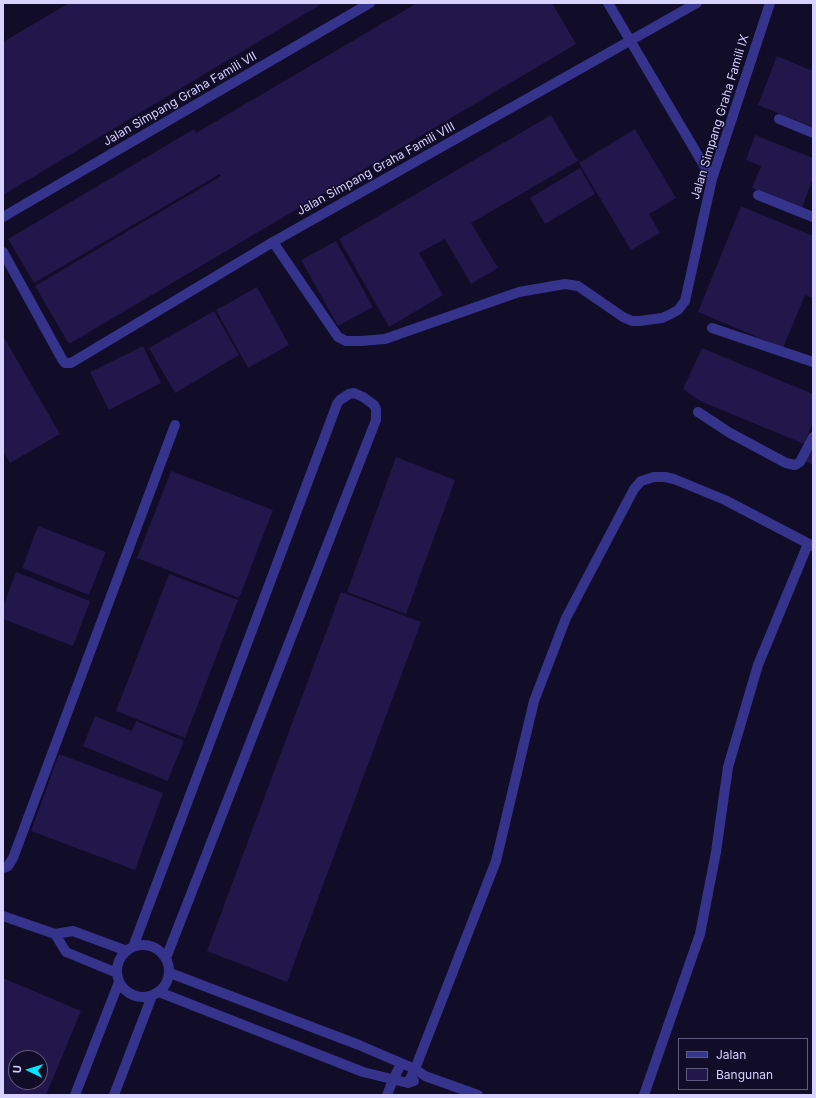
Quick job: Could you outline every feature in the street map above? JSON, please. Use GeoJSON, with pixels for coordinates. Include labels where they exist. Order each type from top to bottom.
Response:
{"type":"FeatureCollection","features":[{"type":"Feature","properties":{"kind":"street","name":"Jalan Simpang Graha Famili VII"},"geometry":{"type":"LineString","coordinates":[[3,217],[370,3]]}},
{"type":"Feature","properties":{"kind":"street"},"geometry":{"type":"LineString","coordinates":[[608,3],[712,179]]}},
{"type":"Feature","properties":{"kind":"street","name":"Jalan Simpang Graha Famili VIII"},"geometry":{"type":"LineString","coordinates":[[3,252],[62,359],[65,363],[71,363],[274,242],[697,3]]}},
{"type":"Feature","properties":{"kind":"street","name":"Jalan Simpang Graha Famili IX"},"geometry":{"type":"LineString","coordinates":[[274,242],[338,337],[346,341],[385,339],[519,292],[566,284],[578,286],[623,317],[632,321],[639,322],[662,318],[671,314],[678,310],[685,300],[712,179],[770,3]]}},
{"type":"Feature","properties":{"kind":"street"},"geometry":{"type":"LineString","coordinates":[[779,119],[813,133]]}},
{"type":"Feature","properties":{"kind":"street"},"geometry":{"type":"LineString","coordinates":[[758,195],[813,218]]}},
{"type":"Feature","properties":{"kind":"street"},"geometry":{"type":"LineString","coordinates":[[712,328],[813,362]]}},
{"type":"Feature","properties":{"kind":"street"},"geometry":{"type":"LineString","coordinates":[[75,1095],[118,977],[120,961],[130,949],[337,404],[349,394],[354,393],[363,397],[374,405],[376,410],[376,420],[166,958]]}},
{"type":"Feature","properties":{"kind":"street"},"geometry":{"type":"LineString","coordinates":[[698,412],[730,433],[786,463],[795,465],[800,462],[813,437]]}},
{"type":"Feature","properties":{"kind":"street"},"geometry":{"type":"LineString","coordinates":[[3,868],[8,866],[13,858],[175,424]]}},
{"type":"Feature","properties":{"kind":"street"},"geometry":{"type":"LineString","coordinates":[[408,1083],[415,1069],[496,861],[537,694],[566,618],[634,489],[641,481],[654,476],[674,479],[725,500],[810,545],[758,664],[728,767],[716,852],[700,934],[644,1095]]}},
{"type":"Feature","properties":{"kind":"street"},"geometry":{"type":"LineString","coordinates":[[3,916],[55,934],[73,931],[130,949],[146,945],[157,949],[166,958],[170,973],[168,980],[156,994],[114,1095]]}},
{"type":"Feature","properties":{"kind":"street"},"geometry":{"type":"LineString","coordinates":[[55,934],[66,952],[118,977],[125,990],[133,995],[142,997],[156,994],[363,1072],[408,1083],[425,1076]]}},
{"type":"Feature","properties":{"kind":"street"},"geometry":{"type":"LineString","coordinates":[[170,973],[359,1045],[415,1069],[425,1076],[478,1095]]}},
{"type":"Feature","properties":{"kind":"street"},"geometry":{"type":"LineString","coordinates":[[387,1095],[401,1064]]}},
{"type":"Feature","properties":{"kind":"building"},"geometry":{"type":"Polygon","coordinates":[[[69,3],[323,3],[3,195],[3,42],[69,3]]]}},
{"type":"Feature","properties":{"kind":"building"},"geometry":{"type":"Polygon","coordinates":[[[417,3],[552,3],[576,44],[69,344],[35,286],[221,176],[220,174],[34,283],[8,239],[194,129],[196,133],[417,3]]]}},
{"type":"Feature","properties":{"kind":"building"},"geometry":{"type":"Polygon","coordinates":[[[777,56],[813,71],[813,127],[758,105],[777,56]]]}},
{"type":"Feature","properties":{"kind":"building"},"geometry":{"type":"Polygon","coordinates":[[[551,115],[578,161],[471,223],[498,268],[471,284],[445,239],[419,253],[443,295],[389,327],[339,239],[551,115]]]}},
{"type":"Feature","properties":{"kind":"building"},"geometry":{"type":"Polygon","coordinates":[[[635,129],[676,198],[649,214],[660,233],[631,250],[579,163],[635,129]]]}},
{"type":"Feature","properties":{"kind":"building"},"geometry":{"type":"Polygon","coordinates":[[[755,135],[813,158],[813,178],[802,208],[752,188],[761,166],[746,160],[755,135]]]}},
{"type":"Feature","properties":{"kind":"building"},"geometry":{"type":"Polygon","coordinates":[[[580,168],[595,194],[545,224],[530,198],[580,168]]]}},
{"type":"Feature","properties":{"kind":"building"},"geometry":{"type":"Polygon","coordinates":[[[741,206],[813,236],[813,298],[805,295],[783,348],[698,312],[741,206]]]}},
{"type":"Feature","properties":{"kind":"building"},"geometry":{"type":"Polygon","coordinates":[[[336,241],[373,307],[338,326],[301,260],[336,241]]]}},
{"type":"Feature","properties":{"kind":"building"},"geometry":{"type":"Polygon","coordinates":[[[257,287],[289,345],[248,368],[216,310],[257,287]]]}},
{"type":"Feature","properties":{"kind":"building"},"geometry":{"type":"Polygon","coordinates":[[[214,311],[239,355],[175,393],[149,348],[214,311]]]}},
{"type":"Feature","properties":{"kind":"building"},"geometry":{"type":"Polygon","coordinates":[[[3,336],[60,434],[10,463],[3,451],[3,336]]]}},
{"type":"Feature","properties":{"kind":"building"},"geometry":{"type":"Polygon","coordinates":[[[143,346],[161,383],[109,410],[90,372],[143,346]]]}},
{"type":"Feature","properties":{"kind":"building"},"geometry":{"type":"Polygon","coordinates":[[[702,348],[813,394],[813,422],[804,444],[700,401],[683,389],[702,348]]]}},
{"type":"Feature","properties":{"kind":"building"},"geometry":{"type":"Polygon","coordinates":[[[813,442],[813,465],[805,461],[813,442]]]}},
{"type":"Feature","properties":{"kind":"building"},"geometry":{"type":"Polygon","coordinates":[[[396,457],[455,480],[406,614],[347,592],[396,457]]]}},
{"type":"Feature","properties":{"kind":"building"},"geometry":{"type":"Polygon","coordinates":[[[171,471],[273,510],[239,598],[137,558],[171,471]]]}},
{"type":"Feature","properties":{"kind":"building"},"geometry":{"type":"Polygon","coordinates":[[[38,526],[106,552],[89,595],[22,568],[38,526]]]}},
{"type":"Feature","properties":{"kind":"building"},"geometry":{"type":"Polygon","coordinates":[[[16,572],[90,601],[73,646],[3,619],[3,607],[16,572]]]}},
{"type":"Feature","properties":{"kind":"building"},"geometry":{"type":"Polygon","coordinates":[[[169,574],[238,600],[185,738],[116,711],[169,574]]]}},
{"type":"Feature","properties":{"kind":"building"},"geometry":{"type":"Polygon","coordinates":[[[341,592],[421,622],[287,982],[207,951],[341,592]]]}},
{"type":"Feature","properties":{"kind":"building"},"geometry":{"type":"Polygon","coordinates":[[[95,716],[132,731],[136,721],[184,741],[168,780],[167,781],[83,746],[95,716]]]}},
{"type":"Feature","properties":{"kind":"building"},"geometry":{"type":"Polygon","coordinates":[[[59,754],[163,793],[135,870],[31,831],[59,754]]]}},
{"type":"Feature","properties":{"kind":"building"},"geometry":{"type":"Polygon","coordinates":[[[3,978],[81,1011],[46,1095],[3,1095],[3,978]]]}}]}
